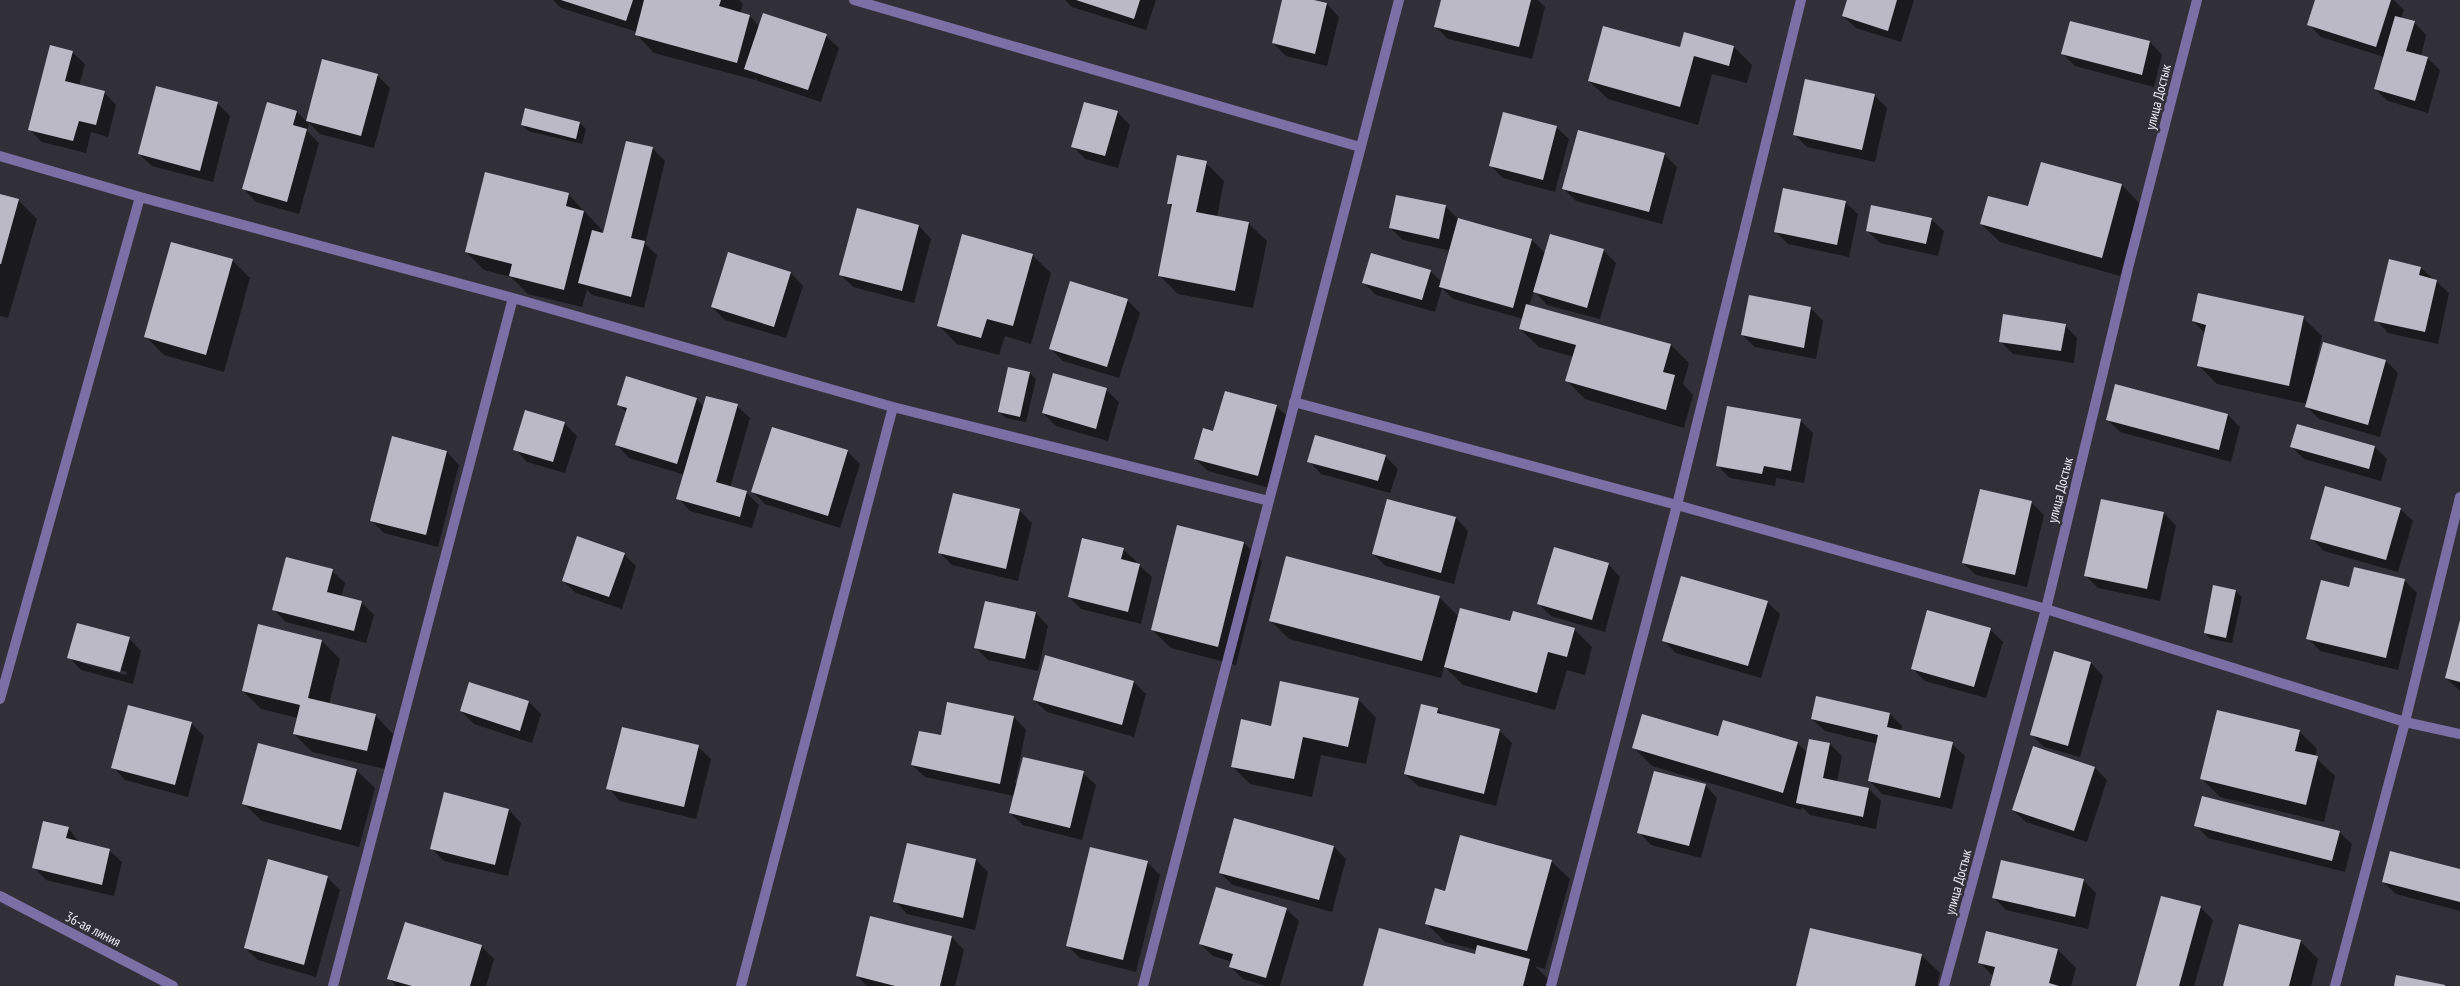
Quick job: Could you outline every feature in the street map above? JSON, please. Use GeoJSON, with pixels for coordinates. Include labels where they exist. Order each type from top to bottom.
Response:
{"type":"FeatureCollection","features":[{"type":"Feature","properties":{"kind":"street"},"geometry":{"type":"LineString","coordinates":[[854,0],[1360,147]]}},
{"type":"Feature","properties":{"kind":"street"},"geometry":{"type":"LineString","coordinates":[[1143,986],[1399,0]]}},
{"type":"Feature","properties":{"kind":"street"},"geometry":{"type":"LineString","coordinates":[[1551,986],[1677,505],[1801,0]]}},
{"type":"Feature","properties":{"kind":"street","name":"улица Достык"},"geometry":{"type":"LineString","coordinates":[[1944,986],[2046,609],[2128,268],[2197,0]]}},
{"type":"Feature","properties":{"kind":"street"},"geometry":{"type":"LineString","coordinates":[[0,156],[140,197],[513,298],[893,407],[1269,501]]}},
{"type":"Feature","properties":{"kind":"street"},"geometry":{"type":"LineString","coordinates":[[0,699],[140,197]]}},
{"type":"Feature","properties":{"kind":"street"},"geometry":{"type":"LineString","coordinates":[[333,986],[513,298]]}},
{"type":"Feature","properties":{"kind":"street"},"geometry":{"type":"LineString","coordinates":[[1294,402],[1677,505],[2046,609],[2405,722],[2460,734]]}},
{"type":"Feature","properties":{"kind":"street"},"geometry":{"type":"LineString","coordinates":[[741,986],[893,407]]}},
{"type":"Feature","properties":{"kind":"street"},"geometry":{"type":"LineString","coordinates":[[2335,986],[2405,722],[2460,497]]}},
{"type":"Feature","properties":{"kind":"street","name":"36-ая линия"},"geometry":{"type":"LineString","coordinates":[[0,896],[173,986]]}},
{"type":"Feature","properties":{"kind":"building"},"geometry":{"type":"Polygon","coordinates":[[[561,0],[633,0],[626,21],[561,0]]]}},
{"type":"Feature","properties":{"kind":"building"},"geometry":{"type":"Polygon","coordinates":[[[644,0],[721,0],[719,6],[750,15],[737,63],[635,35],[644,0]]]}},
{"type":"Feature","properties":{"kind":"building"},"geometry":{"type":"Polygon","coordinates":[[[1076,0],[1140,0],[1134,19],[1076,0]]]}},
{"type":"Feature","properties":{"kind":"building"},"geometry":{"type":"Polygon","coordinates":[[[1282,0],[1314,0],[1327,3],[1315,54],[1272,43],[1282,0]]]}},
{"type":"Feature","properties":{"kind":"building"},"geometry":{"type":"Polygon","coordinates":[[[1441,0],[1531,0],[1519,47],[1434,27],[1441,0]]]}},
{"type":"Feature","properties":{"kind":"building"},"geometry":{"type":"Polygon","coordinates":[[[1847,0],[1897,0],[1888,31],[1842,16],[1847,0]]]}},
{"type":"Feature","properties":{"kind":"building"},"geometry":{"type":"Polygon","coordinates":[[[2315,0],[2391,0],[2376,47],[2307,25],[2315,0]]]}},
{"type":"Feature","properties":{"kind":"building"},"geometry":{"type":"Polygon","coordinates":[[[763,13],[827,34],[808,90],[744,69],[763,13]]]}},
{"type":"Feature","properties":{"kind":"building"},"geometry":{"type":"Polygon","coordinates":[[[2395,16],[2415,21],[2406,51],[2428,57],[2415,101],[2374,89],[2395,16]]]}},
{"type":"Feature","properties":{"kind":"building"},"geometry":{"type":"Polygon","coordinates":[[[2070,21],[2150,41],[2142,75],[2061,54],[2070,21]]]}},
{"type":"Feature","properties":{"kind":"building"},"geometry":{"type":"Polygon","coordinates":[[[1603,26],[1680,47],[1684,32],[1734,46],[1729,66],[1694,56],[1680,107],[1588,81],[1603,26]]]}},
{"type":"Feature","properties":{"kind":"building"},"geometry":{"type":"Polygon","coordinates":[[[50,45],[73,51],[65,81],[105,91],[96,125],[79,121],[73,141],[28,130],[50,45]]]}},
{"type":"Feature","properties":{"kind":"building"},"geometry":{"type":"Polygon","coordinates":[[[322,59],[378,74],[361,136],[306,121],[322,59]]]}},
{"type":"Feature","properties":{"kind":"building"},"geometry":{"type":"Polygon","coordinates":[[[1805,79],[1875,94],[1862,150],[1793,135],[1805,79]]]}},
{"type":"Feature","properties":{"kind":"building"},"geometry":{"type":"Polygon","coordinates":[[[156,86],[218,102],[200,171],[138,154],[156,86]]]}},
{"type":"Feature","properties":{"kind":"building"},"geometry":{"type":"Polygon","coordinates":[[[267,102],[297,111],[293,125],[307,129],[287,202],[242,189],[267,102]]]}},
{"type":"Feature","properties":{"kind":"building"},"geometry":{"type":"Polygon","coordinates":[[[1084,102],[1118,111],[1105,156],[1071,147],[1084,102]]]}},
{"type":"Feature","properties":{"kind":"building"},"geometry":{"type":"Polygon","coordinates":[[[525,108],[580,122],[576,139],[521,125],[525,108]]]}},
{"type":"Feature","properties":{"kind":"building"},"geometry":{"type":"Polygon","coordinates":[[[1503,112],[1557,126],[1543,180],[1489,166],[1503,112]]]}},
{"type":"Feature","properties":{"kind":"building"},"geometry":{"type":"Polygon","coordinates":[[[1578,130],[1665,153],[1649,212],[1562,189],[1578,130]]]}},
{"type":"Feature","properties":{"kind":"building"},"geometry":{"type":"Polygon","coordinates":[[[626,141],[653,147],[631,238],[645,241],[631,297],[578,283],[592,230],[603,233],[626,141]]]}},
{"type":"Feature","properties":{"kind":"building"},"geometry":{"type":"Polygon","coordinates":[[[1177,155],[1207,161],[1196,212],[1249,222],[1235,291],[1158,276],[1172,204],[1167,204],[1177,155]]]}},
{"type":"Feature","properties":{"kind":"building"},"geometry":{"type":"Polygon","coordinates":[[[2041,162],[2122,184],[2102,258],[1980,224],[1988,196],[2028,206],[2041,162]]]}},
{"type":"Feature","properties":{"kind":"building"},"geometry":{"type":"Polygon","coordinates":[[[485,172],[569,193],[566,206],[584,211],[564,290],[509,276],[512,264],[465,252],[485,172]]]}},
{"type":"Feature","properties":{"kind":"building"},"geometry":{"type":"Polygon","coordinates":[[[1783,188],[1846,201],[1837,245],[1774,232],[1783,188]]]}},
{"type":"Feature","properties":{"kind":"building"},"geometry":{"type":"Polygon","coordinates":[[[0,194],[19,199],[1,264],[0,264],[0,194]]]}},
{"type":"Feature","properties":{"kind":"building"},"geometry":{"type":"Polygon","coordinates":[[[1396,195],[1446,205],[1439,239],[1389,228],[1396,195]]]}},
{"type":"Feature","properties":{"kind":"building"},"geometry":{"type":"Polygon","coordinates":[[[1871,205],[1932,218],[1926,244],[1866,231],[1871,205]]]}},
{"type":"Feature","properties":{"kind":"building"},"geometry":{"type":"Polygon","coordinates":[[[857,208],[919,225],[902,291],[839,275],[857,208]]]}},
{"type":"Feature","properties":{"kind":"building"},"geometry":{"type":"Polygon","coordinates":[[[1458,218],[1532,239],[1513,308],[1439,287],[1458,218]]]}},
{"type":"Feature","properties":{"kind":"building"},"geometry":{"type":"Polygon","coordinates":[[[962,234],[1033,254],[1013,326],[987,319],[981,338],[937,326],[962,234]]]}},
{"type":"Feature","properties":{"kind":"building"},"geometry":{"type":"Polygon","coordinates":[[[1550,234],[1604,249],[1587,308],[1533,292],[1550,234]]]}},
{"type":"Feature","properties":{"kind":"building"},"geometry":{"type":"Polygon","coordinates":[[[171,242],[233,259],[206,355],[144,337],[171,242]]]}},
{"type":"Feature","properties":{"kind":"building"},"geometry":{"type":"Polygon","coordinates":[[[728,252],[791,272],[774,327],[711,307],[728,252]]]}},
{"type":"Feature","properties":{"kind":"building"},"geometry":{"type":"Polygon","coordinates":[[[1371,253],[1431,270],[1422,300],[1362,283],[1371,253]]]}},
{"type":"Feature","properties":{"kind":"building"},"geometry":{"type":"Polygon","coordinates":[[[2389,259],[2421,267],[2419,275],[2437,280],[2425,332],[2374,321],[2389,259]]]}},
{"type":"Feature","properties":{"kind":"building"},"geometry":{"type":"Polygon","coordinates":[[[1070,281],[1128,299],[1107,367],[1049,349],[1070,281]]]}},
{"type":"Feature","properties":{"kind":"building"},"geometry":{"type":"Polygon","coordinates":[[[2198,293],[2304,316],[2289,386],[2197,366],[2206,325],[2192,321],[2198,293]]]}},
{"type":"Feature","properties":{"kind":"building"},"geometry":{"type":"Polygon","coordinates":[[[1749,295],[1811,307],[1804,348],[1741,335],[1749,295]]]}},
{"type":"Feature","properties":{"kind":"building"},"geometry":{"type":"Polygon","coordinates":[[[1526,304],[1671,344],[1663,372],[1675,375],[1666,410],[1565,381],[1576,345],[1519,329],[1526,304]]]}},
{"type":"Feature","properties":{"kind":"building"},"geometry":{"type":"Polygon","coordinates":[[[2003,314],[2066,324],[2061,351],[1999,342],[2003,314]]]}},
{"type":"Feature","properties":{"kind":"building"},"geometry":{"type":"Polygon","coordinates":[[[2323,342],[2386,360],[2368,425],[2305,407],[2323,342]]]}},
{"type":"Feature","properties":{"kind":"building"},"geometry":{"type":"Polygon","coordinates":[[[1008,367],[1030,372],[1020,417],[998,412],[1008,367]]]}},
{"type":"Feature","properties":{"kind":"building"},"geometry":{"type":"Polygon","coordinates":[[[1053,373],[1107,388],[1096,429],[1042,413],[1053,373]]]}},
{"type":"Feature","properties":{"kind":"building"},"geometry":{"type":"Polygon","coordinates":[[[626,376],[697,398],[677,464],[615,445],[627,408],[617,405],[626,376]]]}},
{"type":"Feature","properties":{"kind":"building"},"geometry":{"type":"Polygon","coordinates":[[[2115,384],[2228,414],[2219,450],[2106,420],[2115,384]]]}},
{"type":"Feature","properties":{"kind":"building"},"geometry":{"type":"Polygon","coordinates":[[[1225,391],[1277,405],[1258,476],[1194,459],[1203,428],[1213,431],[1225,391]]]}},
{"type":"Feature","properties":{"kind":"building"},"geometry":{"type":"Polygon","coordinates":[[[706,396],[738,404],[716,482],[747,491],[740,517],[676,499],[706,396]]]}},
{"type":"Feature","properties":{"kind":"building"},"geometry":{"type":"Polygon","coordinates":[[[1727,406],[1801,419],[1791,471],[1764,466],[1762,474],[1716,466],[1727,406]]]}},
{"type":"Feature","properties":{"kind":"building"},"geometry":{"type":"Polygon","coordinates":[[[525,410],[565,422],[553,462],[513,450],[525,410]]]}},
{"type":"Feature","properties":{"kind":"building"},"geometry":{"type":"Polygon","coordinates":[[[2297,424],[2375,446],[2369,469],[2290,447],[2297,424]]]}},
{"type":"Feature","properties":{"kind":"building"},"geometry":{"type":"Polygon","coordinates":[[[772,427],[848,450],[828,516],[751,492],[772,427]]]}},
{"type":"Feature","properties":{"kind":"building"},"geometry":{"type":"Polygon","coordinates":[[[1315,435],[1386,455],[1378,481],[1307,462],[1315,435]]]}},
{"type":"Feature","properties":{"kind":"building"},"geometry":{"type":"Polygon","coordinates":[[[392,436],[447,451],[426,535],[370,521],[392,436]]]}},
{"type":"Feature","properties":{"kind":"building"},"geometry":{"type":"Polygon","coordinates":[[[2325,486],[2401,508],[2386,560],[2310,539],[2325,486]]]}},
{"type":"Feature","properties":{"kind":"building"},"geometry":{"type":"Polygon","coordinates":[[[1980,489],[2032,501],[2015,575],[1962,563],[1980,489]]]}},
{"type":"Feature","properties":{"kind":"building"},"geometry":{"type":"Polygon","coordinates":[[[953,493],[1020,509],[1006,569],[938,553],[953,493]]]}},
{"type":"Feature","properties":{"kind":"building"},"geometry":{"type":"Polygon","coordinates":[[[1387,499],[1456,517],[1441,573],[1372,554],[1387,499]]]}},
{"type":"Feature","properties":{"kind":"building"},"geometry":{"type":"Polygon","coordinates":[[[2101,499],[2164,512],[2147,589],[2084,576],[2101,499]]]}},
{"type":"Feature","properties":{"kind":"building"},"geometry":{"type":"Polygon","coordinates":[[[1177,525],[1244,542],[1218,647],[1151,630],[1177,525]]]}},
{"type":"Feature","properties":{"kind":"building"},"geometry":{"type":"Polygon","coordinates":[[[577,536],[625,553],[609,597],[562,581],[577,536]]]}},
{"type":"Feature","properties":{"kind":"building"},"geometry":{"type":"Polygon","coordinates":[[[1082,538],[1124,548],[1121,559],[1140,564],[1128,612],[1068,597],[1082,538]]]}},
{"type":"Feature","properties":{"kind":"building"},"geometry":{"type":"Polygon","coordinates":[[[1554,547],[1609,563],[1592,620],[1537,604],[1554,547]]]}},
{"type":"Feature","properties":{"kind":"building"},"geometry":{"type":"Polygon","coordinates":[[[1286,556],[1440,596],[1422,661],[1269,621],[1286,556]]]}},
{"type":"Feature","properties":{"kind":"building"},"geometry":{"type":"Polygon","coordinates":[[[286,557],[333,569],[327,592],[362,601],[354,631],[272,610],[286,557]]]}},
{"type":"Feature","properties":{"kind":"building"},"geometry":{"type":"Polygon","coordinates":[[[2354,567],[2405,579],[2386,658],[2306,639],[2321,580],[2349,587],[2354,567]]]}},
{"type":"Feature","properties":{"kind":"building"},"geometry":{"type":"Polygon","coordinates":[[[1681,576],[1768,601],[1748,666],[1662,641],[1681,576]]]}},
{"type":"Feature","properties":{"kind":"building"},"geometry":{"type":"Polygon","coordinates":[[[2213,585],[2236,590],[2226,638],[2204,633],[2213,585]]]}},
{"type":"Feature","properties":{"kind":"building"},"geometry":{"type":"Polygon","coordinates":[[[985,601],[1036,612],[1025,659],[974,648],[985,601]]]}},
{"type":"Feature","properties":{"kind":"building"},"geometry":{"type":"Polygon","coordinates":[[[1460,608],[1510,621],[1513,611],[1575,628],[1567,657],[1548,652],[1537,693],[1444,667],[1460,608]]]}},
{"type":"Feature","properties":{"kind":"building"},"geometry":{"type":"Polygon","coordinates":[[[1927,610],[1991,628],[1974,687],[1911,669],[1927,610]]]}},
{"type":"Feature","properties":{"kind":"building"},"geometry":{"type":"Polygon","coordinates":[[[2460,620],[2460,682],[2445,678],[2460,620]]]}},
{"type":"Feature","properties":{"kind":"building"},"geometry":{"type":"Polygon","coordinates":[[[77,623],[130,637],[120,672],[67,658],[77,623]]]}},
{"type":"Feature","properties":{"kind":"building"},"geometry":{"type":"Polygon","coordinates":[[[258,624],[322,640],[308,698],[376,714],[367,751],[293,734],[300,705],[242,691],[258,624]]]}},
{"type":"Feature","properties":{"kind":"building"},"geometry":{"type":"Polygon","coordinates":[[[2054,651],[2091,662],[2068,746],[2030,735],[2054,651]]]}},
{"type":"Feature","properties":{"kind":"building"},"geometry":{"type":"Polygon","coordinates":[[[1045,655],[1134,681],[1122,725],[1033,700],[1045,655]]]}},
{"type":"Feature","properties":{"kind":"building"},"geometry":{"type":"Polygon","coordinates":[[[1280,681],[1359,698],[1348,747],[1303,737],[1294,779],[1231,767],[1241,719],[1271,726],[1280,681]]]}},
{"type":"Feature","properties":{"kind":"building"},"geometry":{"type":"Polygon","coordinates":[[[469,682],[529,701],[520,731],[460,711],[469,682]]]}},
{"type":"Feature","properties":{"kind":"building"},"geometry":{"type":"Polygon","coordinates":[[[1816,696],[1890,713],[1887,727],[1953,742],[1940,798],[1868,781],[1878,735],[1811,719],[1816,696]]]}},
{"type":"Feature","properties":{"kind":"building"},"geometry":{"type":"Polygon","coordinates":[[[947,702],[1014,716],[1000,784],[911,765],[919,731],[941,735],[947,702]]]}},
{"type":"Feature","properties":{"kind":"building"},"geometry":{"type":"Polygon","coordinates":[[[1421,704],[1438,708],[1437,713],[1500,729],[1484,794],[1404,774],[1421,704]]]}},
{"type":"Feature","properties":{"kind":"building"},"geometry":{"type":"Polygon","coordinates":[[[128,705],[192,722],[175,785],[111,768],[128,705]]]}},
{"type":"Feature","properties":{"kind":"building"},"geometry":{"type":"Polygon","coordinates":[[[2217,710],[2300,730],[2295,751],[2318,756],[2306,805],[2200,779],[2217,710]]]}},
{"type":"Feature","properties":{"kind":"building"},"geometry":{"type":"Polygon","coordinates":[[[1642,714],[1718,736],[1723,720],[1798,742],[1783,793],[1632,748],[1642,714]]]}},
{"type":"Feature","properties":{"kind":"building"},"geometry":{"type":"Polygon","coordinates":[[[622,727],[699,745],[684,807],[606,789],[622,727]]]}},
{"type":"Feature","properties":{"kind":"building"},"geometry":{"type":"Polygon","coordinates":[[[1809,739],[1830,743],[1823,778],[1869,788],[1863,817],[1796,803],[1809,739]]]}},
{"type":"Feature","properties":{"kind":"building"},"geometry":{"type":"Polygon","coordinates":[[[258,743],[357,769],[341,830],[242,804],[258,743]]]}},
{"type":"Feature","properties":{"kind":"building"},"geometry":{"type":"Polygon","coordinates":[[[2033,746],[2095,767],[2074,831],[2012,810],[2033,746]]]}},
{"type":"Feature","properties":{"kind":"building"},"geometry":{"type":"Polygon","coordinates":[[[1023,757],[1084,771],[1070,828],[1009,813],[1023,757]]]}},
{"type":"Feature","properties":{"kind":"building"},"geometry":{"type":"Polygon","coordinates":[[[1654,771],[1706,784],[1689,846],[1637,833],[1654,771]]]}},
{"type":"Feature","properties":{"kind":"building"},"geometry":{"type":"Polygon","coordinates":[[[444,792],[509,809],[495,865],[430,849],[444,792]]]}},
{"type":"Feature","properties":{"kind":"building"},"geometry":{"type":"Polygon","coordinates":[[[2202,796],[2340,831],[2332,861],[2194,826],[2202,796]]]}},
{"type":"Feature","properties":{"kind":"building"},"geometry":{"type":"Polygon","coordinates":[[[1234,818],[1334,846],[1319,900],[1219,873],[1234,818]]]}},
{"type":"Feature","properties":{"kind":"building"},"geometry":{"type":"Polygon","coordinates":[[[43,821],[69,827],[66,838],[110,849],[102,885],[32,868],[43,821]]]}},
{"type":"Feature","properties":{"kind":"building"},"geometry":{"type":"Polygon","coordinates":[[[1460,835],[1552,860],[1527,951],[1425,924],[1435,888],[1445,891],[1460,835]]]}},
{"type":"Feature","properties":{"kind":"building"},"geometry":{"type":"Polygon","coordinates":[[[907,843],[976,859],[963,918],[893,902],[907,843]]]}},
{"type":"Feature","properties":{"kind":"building"},"geometry":{"type":"Polygon","coordinates":[[[1090,847],[1148,861],[1123,960],[1066,946],[1090,847]]]}},
{"type":"Feature","properties":{"kind":"building"},"geometry":{"type":"Polygon","coordinates":[[[2390,851],[2460,869],[2460,902],[2382,882],[2390,851]]]}},
{"type":"Feature","properties":{"kind":"building"},"geometry":{"type":"Polygon","coordinates":[[[268,859],[328,876],[304,965],[244,948],[268,859]]]}},
{"type":"Feature","properties":{"kind":"building"},"geometry":{"type":"Polygon","coordinates":[[[2001,860],[2084,879],[2075,917],[1992,898],[2001,860]]]}},
{"type":"Feature","properties":{"kind":"building"},"geometry":{"type":"Polygon","coordinates":[[[1216,887],[1287,908],[1266,978],[1229,967],[1233,954],[1199,944],[1216,887]]]}},
{"type":"Feature","properties":{"kind":"building"},"geometry":{"type":"Polygon","coordinates":[[[2161,896],[2201,906],[2179,986],[2136,986],[2161,896]]]}},
{"type":"Feature","properties":{"kind":"building"},"geometry":{"type":"Polygon","coordinates":[[[870,916],[952,936],[940,986],[895,986],[856,976],[870,916]]]}},
{"type":"Feature","properties":{"kind":"building"},"geometry":{"type":"Polygon","coordinates":[[[405,922],[482,945],[470,986],[412,986],[387,979],[405,922]]]}},
{"type":"Feature","properties":{"kind":"building"},"geometry":{"type":"Polygon","coordinates":[[[2239,924],[2301,940],[2289,986],[2223,986],[2239,924]]]}},
{"type":"Feature","properties":{"kind":"building"},"geometry":{"type":"Polygon","coordinates":[[[1379,928],[1475,954],[1477,945],[1530,959],[1523,986],[1363,986],[1379,928]]]}},
{"type":"Feature","properties":{"kind":"building"},"geometry":{"type":"Polygon","coordinates":[[[1810,928],[1922,954],[1915,986],[1796,986],[1810,928]]]}},
{"type":"Feature","properties":{"kind":"building"},"geometry":{"type":"Polygon","coordinates":[[[1986,931],[2058,949],[2049,983],[2059,986],[1990,986],[1995,967],[1978,963],[1986,931]]]}},
{"type":"Feature","properties":{"kind":"building"},"geometry":{"type":"Polygon","coordinates":[[[2396,975],[2445,985],[2445,986],[2394,986],[2396,975]]]}}]}
